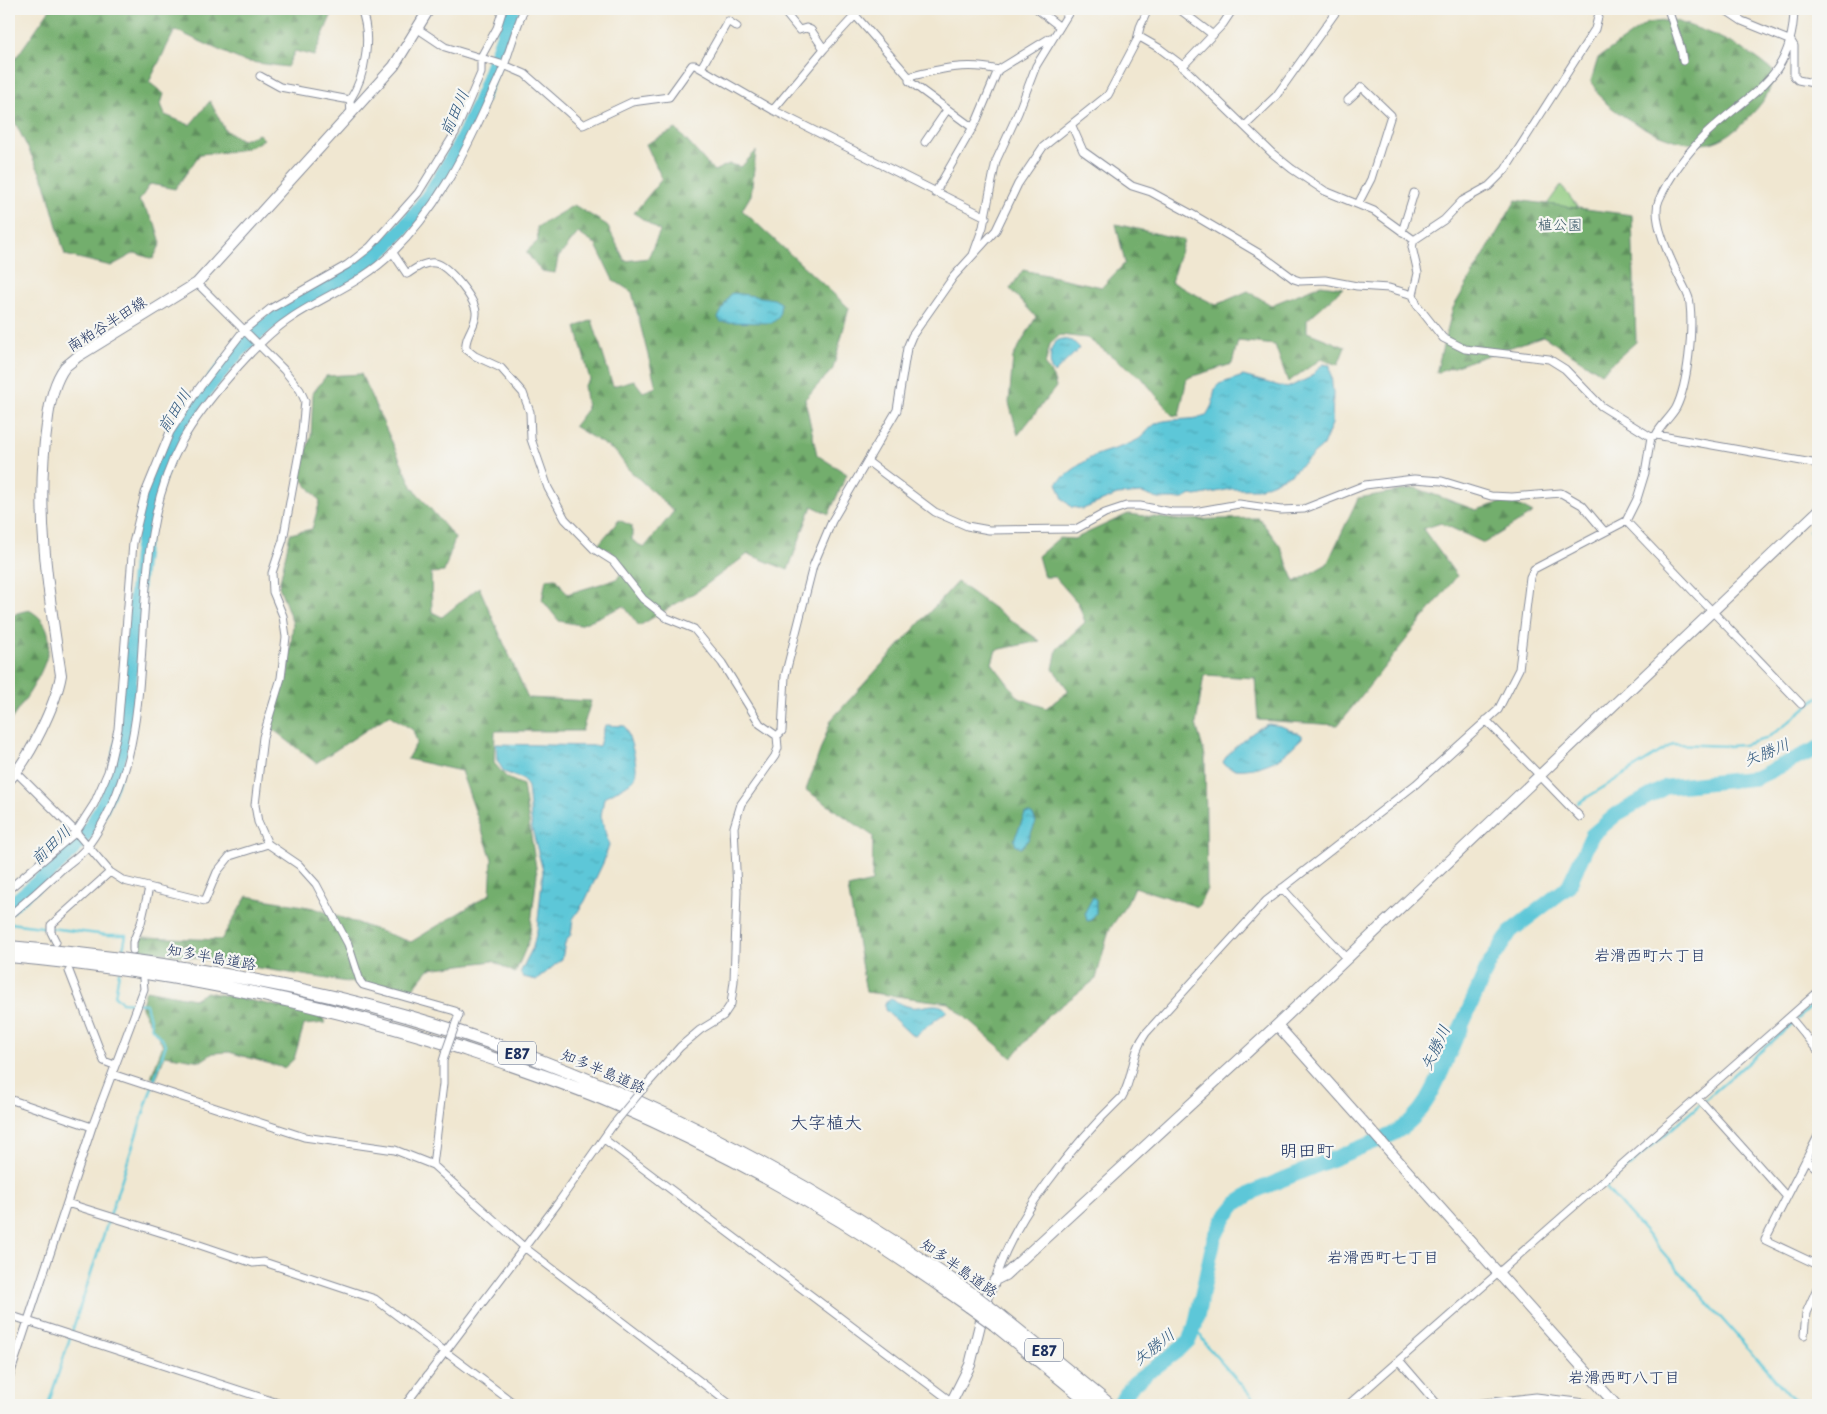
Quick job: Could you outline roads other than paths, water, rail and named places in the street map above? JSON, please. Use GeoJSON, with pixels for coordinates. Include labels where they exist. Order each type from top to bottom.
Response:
{"type":"FeatureCollection","features":[{"type":"Feature","properties":{"kind":"highway","name":"知多半島道路"},"geometry":{"type":"LineString","coordinates":[[9,947],[176,965],[262,981],[411,1017],[500,1046],[616,1092],[727,1144],[861,1219],[996,1319],[1089,1396],[1110,1405]]}},
{"type":"Feature","properties":{"kind":"highway","name":"知多半島道路"},"geometry":{"type":"LineString","coordinates":[[9,956],[173,977],[330,1010],[409,1032],[565,1084],[648,1118],[723,1154],[790,1191],[972,1301]]}},
{"type":"Feature","properties":{"kind":"street"},"geometry":{"type":"LineString","coordinates":[[351,114],[350,100],[359,86],[365,57],[366,24],[361,9]]}},
{"type":"Feature","properties":{"kind":"street","name":"南粕谷半田線"},"geometry":{"type":"LineString","coordinates":[[9,780],[16,772],[51,707],[58,692],[61,675],[45,563],[41,491],[43,451],[50,403],[65,367],[197,283],[394,66],[429,9]]}},
{"type":"Feature","properties":{"kind":"street"},"geometry":{"type":"LineString","coordinates":[[9,890],[76,832],[87,817],[100,791],[113,752],[118,729],[134,544],[139,514],[161,448],[181,414],[246,332],[270,309],[347,265],[370,247],[418,193],[455,132],[481,73],[481,58],[497,28],[503,9]]}},
{"type":"Feature","properties":{"kind":"street"},"geometry":{"type":"LineString","coordinates":[[9,916],[88,846],[115,798],[130,750],[150,542],[161,492],[171,464],[194,421],[259,344],[290,318],[359,280],[392,253],[427,213],[447,183],[468,145],[504,65],[524,9]]}},
{"type":"Feature","properties":{"kind":"street"},"geometry":{"type":"LineString","coordinates":[[782,9],[799,30],[806,28],[811,30],[824,49]]}},
{"type":"Feature","properties":{"kind":"street"},"geometry":{"type":"LineString","coordinates":[[1036,9],[1058,30]]}},
{"type":"Feature","properties":{"kind":"street"},"geometry":{"type":"LineString","coordinates":[[973,255],[986,217],[996,161],[1018,113],[1034,70],[1071,9]]}},
{"type":"Feature","properties":{"kind":"street"},"geometry":{"type":"LineString","coordinates":[[404,1405],[524,1248],[613,1125],[680,1047],[700,1030],[723,1016],[733,999],[737,891],[734,827],[741,804],[775,756],[778,748],[777,736],[782,731],[786,676],[790,655],[813,566],[832,521],[897,410],[906,348],[912,336],[954,276],[980,250],[996,230],[1018,184],[1043,148],[1108,95],[1138,36],[1148,9]]}},
{"type":"Feature","properties":{"kind":"street"},"geometry":{"type":"LineString","coordinates":[[1179,9],[1213,35]]}},
{"type":"Feature","properties":{"kind":"street"},"geometry":{"type":"LineString","coordinates":[[1182,67],[1213,35],[1233,9]]}},
{"type":"Feature","properties":{"kind":"street"},"geometry":{"type":"LineString","coordinates":[[1245,126],[1276,96],[1338,9]]}},
{"type":"Feature","properties":{"kind":"street"},"geometry":{"type":"LineString","coordinates":[[1600,9],[1595,29],[1505,170],[1490,186],[1462,201],[1444,220],[1414,240],[1412,247],[1418,273],[1413,295],[1417,305],[1443,338],[1465,349],[1549,359],[1565,369],[1601,406],[1653,436],[1818,464]]}},
{"type":"Feature","properties":{"kind":"street"},"geometry":{"type":"LineString","coordinates":[[1668,9],[1683,61]]}},
{"type":"Feature","properties":{"kind":"street"},"geometry":{"type":"LineString","coordinates":[[1724,9],[1742,21],[1791,41],[1794,46],[1794,76],[1798,80],[1818,84]]}},
{"type":"Feature","properties":{"kind":"street"},"geometry":{"type":"LineString","coordinates":[[604,1139],[951,1403],[970,1365],[987,1296],[1011,1240],[1064,1160],[1122,1097],[1127,1088],[1139,1043],[1239,928],[1282,888],[1416,784],[1486,720],[1505,700],[1519,670],[1528,585],[1534,569],[1626,521],[1637,499],[1653,436],[1674,410],[1685,382],[1690,302],[1664,243],[1656,214],[1658,202],[1670,175],[1693,148],[1774,75],[1791,41],[1794,9]]}},
{"type":"Feature","properties":{"kind":"street"},"geometry":{"type":"LineString","coordinates":[[773,110],[857,11],[909,77],[909,82],[973,128]]}},
{"type":"Feature","properties":{"kind":"street"},"geometry":{"type":"LineString","coordinates":[[701,68],[728,21],[737,27]]}},
{"type":"Feature","properties":{"kind":"street"},"geometry":{"type":"LineString","coordinates":[[418,29],[445,47],[504,65],[525,74],[583,125],[632,102],[669,97],[692,65],[701,68],[773,110],[986,217]]}},
{"type":"Feature","properties":{"kind":"street"},"geometry":{"type":"LineString","coordinates":[[935,193],[973,128],[998,70],[1039,46],[1058,30]]}},
{"type":"Feature","properties":{"kind":"street"},"geometry":{"type":"LineString","coordinates":[[1138,36],[1159,48],[1182,67],[1272,153],[1306,179],[1326,191],[1374,211],[1414,240]]}},
{"type":"Feature","properties":{"kind":"street"},"geometry":{"type":"LineString","coordinates":[[909,77],[939,69],[962,66],[998,70]]}},
{"type":"Feature","properties":{"kind":"street"},"geometry":{"type":"LineString","coordinates":[[260,76],[280,88],[350,100]]}},
{"type":"Feature","properties":{"kind":"street"},"geometry":{"type":"LineString","coordinates":[[1348,100],[1362,87],[1391,115],[1371,179],[1358,204]]}},
{"type":"Feature","properties":{"kind":"street"},"geometry":{"type":"LineString","coordinates":[[925,142],[947,110]]}},
{"type":"Feature","properties":{"kind":"street"},"geometry":{"type":"LineString","coordinates":[[1072,126],[1082,151],[1132,186],[1151,192],[1197,217],[1260,254],[1294,279],[1300,281],[1325,280],[1357,286],[1389,288],[1413,295]]}},
{"type":"Feature","properties":{"kind":"street"},"geometry":{"type":"LineString","coordinates":[[1402,232],[1414,193]]}},
{"type":"Feature","properties":{"kind":"street"},"geometry":{"type":"LineString","coordinates":[[392,253],[407,274],[428,263],[434,263],[445,268],[464,288],[475,305],[476,313],[467,337],[466,348],[501,368],[522,393],[530,412],[531,439],[548,488],[565,518],[594,549],[613,561],[642,600],[667,618],[694,629],[722,663],[760,724],[777,736]]}},
{"type":"Feature","properties":{"kind":"street"},"geometry":{"type":"LineString","coordinates":[[197,283],[259,344],[300,390],[305,401],[306,410],[283,540],[272,573],[273,592],[284,616],[286,637],[281,678],[264,737],[257,782],[257,814],[268,844],[298,865],[316,884],[348,944],[363,985],[455,1011],[459,1015],[443,1061],[442,1093],[433,1165]]}},
{"type":"Feature","properties":{"kind":"street"},"geometry":{"type":"LineString","coordinates":[[867,462],[935,512],[967,526],[989,530],[1076,529],[1105,513],[1126,506],[1140,506],[1172,512],[1194,512],[1239,504],[1281,510],[1304,509],[1365,485],[1414,479],[1442,482],[1491,496],[1512,497],[1561,493],[1582,505],[1604,531]]}},
{"type":"Feature","properties":{"kind":"street"},"geometry":{"type":"LineString","coordinates":[[995,1280],[1005,1275],[1277,1025],[1346,957],[1818,511]]}},
{"type":"Feature","properties":{"kind":"street"},"geometry":{"type":"LineString","coordinates":[[1626,521],[1801,704]]}},
{"type":"Feature","properties":{"kind":"street"},"geometry":{"type":"LineString","coordinates":[[1486,720],[1580,817]]}},
{"type":"Feature","properties":{"kind":"street"},"geometry":{"type":"LineString","coordinates":[[16,772],[76,832],[110,872],[124,881],[205,901],[217,872],[230,856],[268,844]]}},
{"type":"Feature","properties":{"kind":"street"},"geometry":{"type":"LineString","coordinates":[[56,942],[51,932],[51,925],[110,872]]}},
{"type":"Feature","properties":{"kind":"street"},"geometry":{"type":"LineString","coordinates":[[133,950],[133,942],[141,923],[149,888]]}},
{"type":"Feature","properties":{"kind":"street"},"geometry":{"type":"LineString","coordinates":[[1282,888],[1346,957]]}},
{"type":"Feature","properties":{"kind":"street"},"geometry":{"type":"LineString","coordinates":[[69,971],[104,1061],[114,1065]]}},
{"type":"Feature","properties":{"kind":"street"},"geometry":{"type":"LineString","coordinates":[[9,1378],[92,1126],[144,989],[143,980]]}},
{"type":"Feature","properties":{"kind":"street"},"geometry":{"type":"LineString","coordinates":[[1348,1405],[1818,992]]}},
{"type":"Feature","properties":{"kind":"street"},"geometry":{"type":"LineString","coordinates":[[1790,1017],[1818,1051]]}},
{"type":"Feature","properties":{"kind":"street"},"geometry":{"type":"LineString","coordinates":[[1277,1025],[1614,1403]]}},
{"type":"Feature","properties":{"kind":"street"},"geometry":{"type":"LineString","coordinates":[[112,1074],[304,1137],[395,1150],[433,1165],[524,1248],[732,1405]]}},
{"type":"Feature","properties":{"kind":"street"},"geometry":{"type":"LineString","coordinates":[[1698,1098],[1787,1197]]}},
{"type":"Feature","properties":{"kind":"street"},"geometry":{"type":"LineString","coordinates":[[9,1099],[92,1126]]}},
{"type":"Feature","properties":{"kind":"street"},"geometry":{"type":"LineString","coordinates":[[1818,1136],[1765,1240],[1818,1265]]}},
{"type":"Feature","properties":{"kind":"street"},"geometry":{"type":"LineString","coordinates":[[1806,1159],[1818,1170]]}},
{"type":"Feature","properties":{"kind":"street"},"geometry":{"type":"LineString","coordinates":[[67,1203],[188,1240],[253,1264],[264,1262],[366,1294],[516,1405]]}},
{"type":"Feature","properties":{"kind":"street"},"geometry":{"type":"LineString","coordinates":[[1804,1335],[1806,1313],[1818,1286]]}},
{"type":"Feature","properties":{"kind":"street"},"geometry":{"type":"LineString","coordinates":[[9,1315],[284,1405]]}},
{"type":"Feature","properties":{"kind":"street"},"geometry":{"type":"LineString","coordinates":[[1399,1360],[1438,1405]]}},
{"type":"Feature","properties":{"kind":"street"},"geometry":{"type":"LineString","coordinates":[[1465,1405],[1536,1398],[1601,1405],[1614,1403]]}},
{"type":"Feature","properties":{"kind":"water"},"geometry":{"type":"Polygon","coordinates":[[[730,294],[774,299],[781,303],[779,317],[772,323],[721,322],[718,318],[730,294]]]}},
{"type":"Feature","properties":{"kind":"water"},"geometry":{"type":"Polygon","coordinates":[[[1062,339],[1073,341],[1080,348],[1054,373],[1051,370],[1050,361],[1052,347],[1057,341],[1062,339]]]}},
{"type":"Feature","properties":{"kind":"water"},"geometry":{"type":"Polygon","coordinates":[[[1323,364],[1330,365],[1333,393],[1332,424],[1323,446],[1291,474],[1258,489],[1231,489],[1196,496],[1191,495],[1184,499],[1158,499],[1142,493],[1117,495],[1083,509],[1071,507],[1063,499],[1057,483],[1075,468],[1094,456],[1137,440],[1157,423],[1206,416],[1212,405],[1215,388],[1219,384],[1243,376],[1287,388],[1309,378],[1323,364]]]}},
{"type":"Feature","properties":{"kind":"water"},"geometry":{"type":"Polygon","coordinates":[[[1268,724],[1281,726],[1302,735],[1302,738],[1273,762],[1242,769],[1228,767],[1223,763],[1243,740],[1268,724]]]}},
{"type":"Feature","properties":{"kind":"water"},"geometry":{"type":"Polygon","coordinates":[[[605,725],[625,726],[634,753],[636,775],[627,785],[604,798],[601,816],[609,845],[604,861],[585,901],[573,919],[571,934],[565,943],[562,959],[537,980],[523,977],[520,973],[533,947],[537,930],[543,871],[532,829],[528,787],[523,779],[504,772],[497,760],[496,744],[599,746],[605,725]]]}},
{"type":"Feature","properties":{"kind":"water"},"geometry":{"type":"Polygon","coordinates":[[[1025,814],[1033,815],[1036,822],[1028,840],[1021,848],[1016,846],[1014,840],[1025,814]]]}},
{"type":"Feature","properties":{"kind":"water"},"geometry":{"type":"Polygon","coordinates":[[[1093,897],[1096,901],[1096,913],[1091,920],[1087,921],[1085,912],[1093,897]]]}},
{"type":"Feature","properties":{"kind":"water"},"geometry":{"type":"Polygon","coordinates":[[[891,999],[911,1007],[935,1005],[944,1007],[947,1011],[915,1036],[910,1034],[885,1010],[885,1003],[891,999]]]}},
{"type":"Feature","properties":{"kind":"waterway","name":"前田川"},"geometry":{"type":"LineString","coordinates":[[9,907],[76,846],[95,819],[111,784],[117,766],[124,727],[139,564],[144,534],[150,504],[160,474],[182,425],[209,385],[259,331],[296,304],[350,275],[370,261],[412,218],[440,178],[475,112],[513,9]]}},
{"type":"Feature","properties":{"kind":"waterway"},"geometry":{"type":"LineString","coordinates":[[1809,531],[1818,541]]}},
{"type":"Feature","properties":{"kind":"waterway"},"geometry":{"type":"LineString","coordinates":[[1578,803],[1673,744],[1729,746],[1743,745],[1765,739],[1784,726],[1818,697]]}},
{"type":"Feature","properties":{"kind":"waterway","name":"矢勝川"},"geometry":{"type":"LineString","coordinates":[[1118,1405],[1134,1383],[1180,1349],[1189,1340],[1195,1326],[1214,1239],[1223,1220],[1237,1203],[1257,1190],[1391,1135],[1414,1118],[1423,1107],[1437,1082],[1488,966],[1511,931],[1568,887],[1592,835],[1617,814],[1666,787],[1756,778],[1818,748]]}},
{"type":"Feature","properties":{"kind":"waterway"},"geometry":{"type":"LineString","coordinates":[[9,923],[107,935],[126,935],[122,955]]}},
{"type":"Feature","properties":{"kind":"waterway"},"geometry":{"type":"LineString","coordinates":[[48,1405],[166,1044],[152,1028],[146,1004],[122,1002],[115,996],[119,972]]}},
{"type":"Feature","properties":{"kind":"waterway"},"geometry":{"type":"LineString","coordinates":[[1798,1019],[1818,1000]]}},
{"type":"Feature","properties":{"kind":"waterway"},"geometry":{"type":"LineString","coordinates":[[1705,1100],[1792,1024]]}},
{"type":"Feature","properties":{"kind":"waterway"},"geometry":{"type":"LineString","coordinates":[[1699,1105],[1606,1186],[1798,1405]]}},
{"type":"Feature","properties":{"kind":"waterway"},"geometry":{"type":"LineString","coordinates":[[1195,1326],[1206,1345],[1259,1405]]}},
{"type":"Feature","properties":{"kind":"waterway"},"geometry":{"type":"LineString","coordinates":[[1523,1405],[1538,1401],[1559,1405]]}},
{"type":"Feature","properties":{"kind":"waterway"},"geometry":{"type":"LineString","coordinates":[[1494,1405],[1514,1405]]}},
{"type":"Feature","properties":{"kind":"district","name":"岩滑西町六丁目"},"geometry":{"type":"Point","coordinates":[1650,954]}},
{"type":"Feature","properties":{"kind":"district","name":"大字植大"},"geometry":{"type":"Point","coordinates":[826,1121]}},
{"type":"Feature","properties":{"kind":"district","name":"明田町"},"geometry":{"type":"Point","coordinates":[1307,1149]}},
{"type":"Feature","properties":{"kind":"district","name":"岩滑西町七丁目"},"geometry":{"type":"Point","coordinates":[1383,1256]}},
{"type":"Feature","properties":{"kind":"district","name":"岩滑西町八丁目"},"geometry":{"type":"Point","coordinates":[1624,1376]}},
{"type":"Feature","properties":{"kind":"park label","name":"植公園"},"geometry":{"type":"Point","coordinates":[1560,223]}}]}
